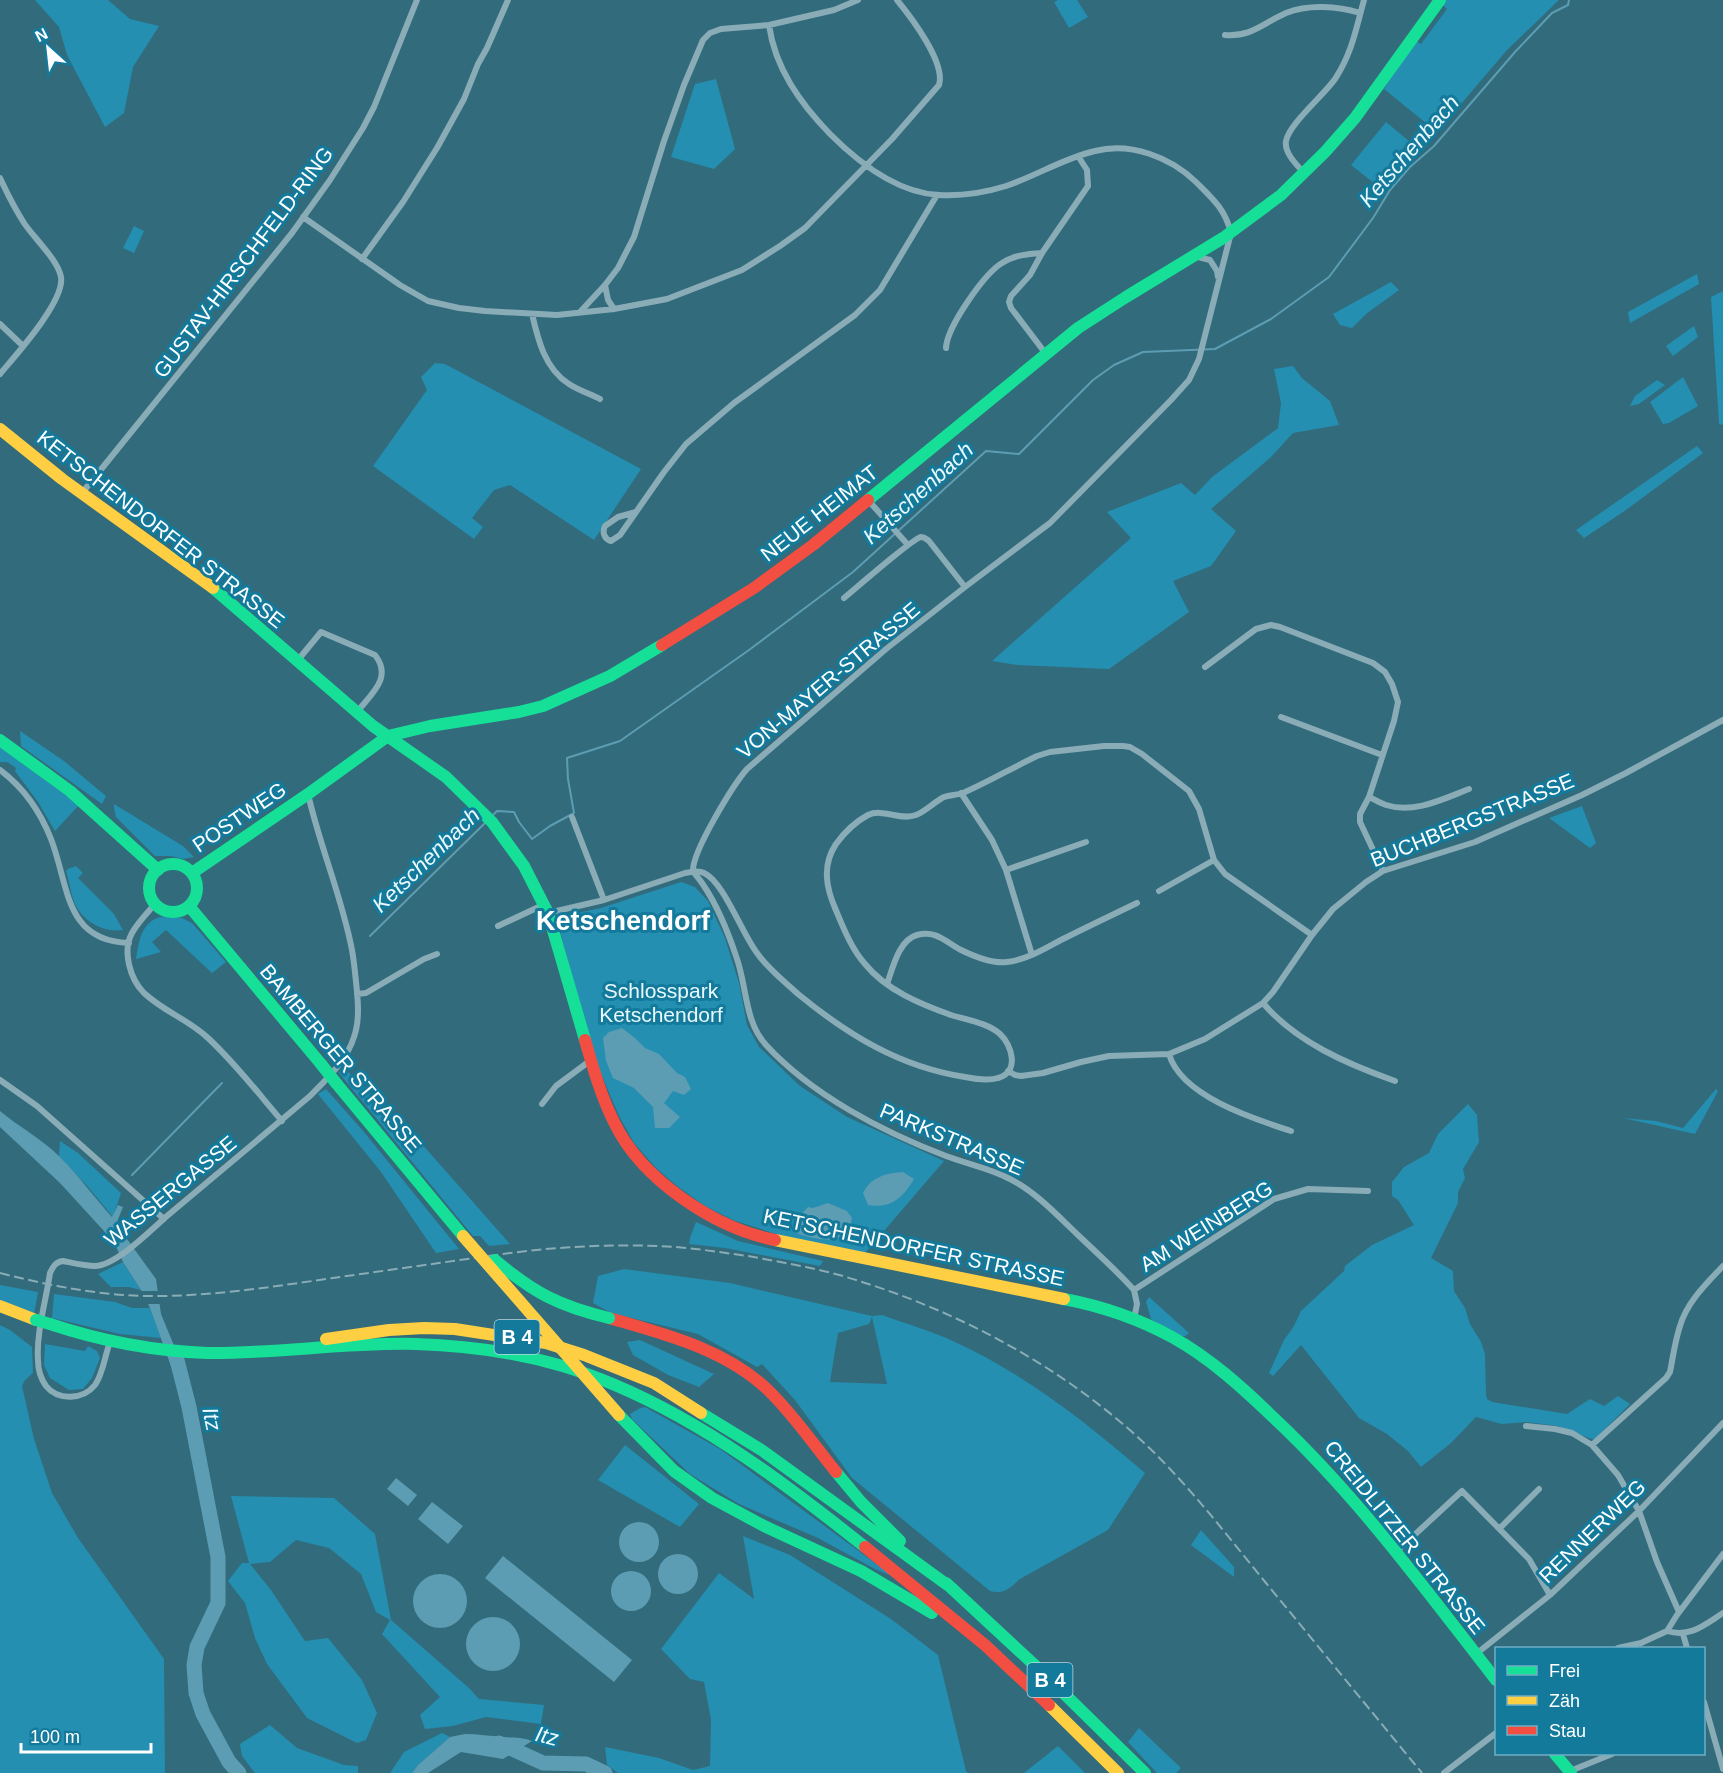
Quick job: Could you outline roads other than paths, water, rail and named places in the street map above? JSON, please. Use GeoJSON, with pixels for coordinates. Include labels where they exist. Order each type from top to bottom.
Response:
{"type":"FeatureCollection","features":[{"type":"Feature","properties":{"kind":"main road","name":"NEUE HEIMAT"},"geometry":{"type":"LineString","coordinates":[[388,736],[418,728],[543,706],[592,685],[754,588],[813,545],[1098,314],[1231,233],[1268,206],[1304,173],[1356,117],[1440,0]]}},
{"type":"Feature","properties":{"kind":"main road","name":"KETSCHENDORFER STRASSE"},"geometry":{"type":"LineString","coordinates":[[0,429],[82,494],[207,583],[373,726],[460,789],[489,819],[524,866],[545,909],[598,1084],[614,1123],[641,1163],[680,1197],[729,1225],[790,1245],[1071,1300],[1134,1319]]}},
{"type":"Feature","properties":{"kind":"main road"},"geometry":{"type":"LineString","coordinates":[[413,754],[414,737],[418,728]]}},
{"type":"Feature","properties":{"kind":"main road","name":"POSTWEG"},"geometry":{"type":"LineString","coordinates":[[192,873],[388,736]]}},
{"type":"Feature","properties":{"kind":"main road"},"geometry":{"type":"LineString","coordinates":[[0,740],[70,791],[158,870]]}},
{"type":"Feature","properties":{"kind":"main road"},"geometry":{"type":"LineString","coordinates":[[175,864],[192,873],[197,890],[189,906],[172,912],[163,910],[155,904],[150,896],[149,886],[158,870],[166,865],[175,864]]}},
{"type":"Feature","properties":{"kind":"main road","name":"BAMBERGER STRASSE"},"geometry":{"type":"LineString","coordinates":[[189,906],[463,1236]]}},
{"type":"Feature","properties":{"kind":"main road"},"geometry":{"type":"LineString","coordinates":[[463,1236],[537,1292],[565,1306],[658,1332],[707,1350],[765,1388],[870,1511],[953,1589]]}},
{"type":"Feature","properties":{"kind":"main road"},"geometry":{"type":"LineString","coordinates":[[463,1236],[619,1415],[671,1468],[714,1500],[752,1521],[840,1560],[984,1644]]}},
{"type":"Feature","properties":{"kind":"main road","name":"B 4"},"geometry":{"type":"LineString","coordinates":[[0,1306],[36,1320],[110,1342],[182,1353],[262,1354],[388,1344],[436,1346],[513,1355],[582,1371],[654,1401],[688,1419],[822,1512],[984,1644],[1118,1773]]}},
{"type":"Feature","properties":{"kind":"main road","name":"CREIDLITZER STRASSE"},"geometry":{"type":"LineString","coordinates":[[1134,1319],[1188,1347],[1238,1384],[1282,1424],[1326,1468],[1495,1678]]}},
{"type":"Feature","properties":{"kind":"main road","name":"B 4"},"geometry":{"type":"LineString","coordinates":[[207,1353],[271,1347],[389,1330],[455,1329],[546,1343],[584,1355],[654,1383],[763,1450],[953,1589],[1145,1773]]}},
{"type":"Feature","properties":{"kind":"main road"},"geometry":{"type":"LineString","coordinates":[[1556,1755],[1570,1772]]}},
{"type":"Feature","properties":{"kind":"street","name":"GUSTAV-HIRSCHFELD-RING"},"geometry":{"type":"LineString","coordinates":[[82,494],[152,409],[330,180],[374,107],[417,0]]}},
{"type":"Feature","properties":{"kind":"street"},"geometry":{"type":"LineString","coordinates":[[362,259],[403,202],[437,148],[464,99],[508,0]]}},
{"type":"Feature","properties":{"kind":"street"},"geometry":{"type":"LineString","coordinates":[[580,312],[618,268],[634,237],[664,141],[703,40],[710,33],[721,28],[769,25],[834,10],[858,0]]}},
{"type":"Feature","properties":{"kind":"street"},"geometry":{"type":"LineString","coordinates":[[303,217],[400,285],[428,301],[459,308],[552,315],[614,309],[667,299],[724,278],[754,263],[805,228],[929,97],[941,77],[935,58],[897,0]]}},
{"type":"Feature","properties":{"kind":"street"},"geometry":{"type":"LineString","coordinates":[[1304,173],[1288,152],[1286,140],[1334,80],[1348,57],[1364,0]]}},
{"type":"Feature","properties":{"kind":"street"},"geometry":{"type":"LineString","coordinates":[[1225,35],[1249,33],[1284,14],[1305,7],[1346,9],[1360,13]]}},
{"type":"Feature","properties":{"kind":"street"},"geometry":{"type":"LineString","coordinates":[[769,25],[772,45],[780,64],[807,109],[865,166],[916,192],[937,195],[972,194],[1016,182],[1078,156],[1096,151],[1111,149],[1137,151],[1173,163],[1190,176],[1218,203],[1227,218],[1231,233]]}},
{"type":"Feature","properties":{"kind":"street"},"geometry":{"type":"LineString","coordinates":[[1046,354],[1011,308],[1009,302],[1088,186],[1087,170],[1078,156]]}},
{"type":"Feature","properties":{"kind":"street"},"geometry":{"type":"LineString","coordinates":[[0,178],[22,220],[48,253],[61,279],[60,289],[47,315],[0,374]]}},
{"type":"Feature","properties":{"kind":"street"},"geometry":{"type":"LineString","coordinates":[[636,512],[618,517],[605,526],[603,532],[608,540],[616,539],[620,535],[686,444],[734,403],[855,315],[880,290],[937,195]]}},
{"type":"Feature","properties":{"kind":"street","name":"VON-MAYER-STRASSE"},"geometry":{"type":"LineString","coordinates":[[693,872],[694,859],[736,782],[747,769],[878,656],[965,586],[1050,523],[1189,380],[1199,359],[1231,233]]}},
{"type":"Feature","properties":{"kind":"street"},"geometry":{"type":"LineString","coordinates":[[946,348],[951,330],[972,296],[991,272],[1001,263],[1023,254],[1042,253]]}},
{"type":"Feature","properties":{"kind":"street"},"geometry":{"type":"LineString","coordinates":[[1191,257],[1210,260],[1217,271],[1218,279]]}},
{"type":"Feature","properties":{"kind":"street"},"geometry":{"type":"LineString","coordinates":[[605,285],[608,300],[614,309]]}},
{"type":"Feature","properties":{"kind":"street"},"geometry":{"type":"LineString","coordinates":[[532,314],[539,342],[547,361],[556,374],[569,384],[600,399]]}},
{"type":"Feature","properties":{"kind":"street"},"geometry":{"type":"LineString","coordinates":[[0,324],[23,346]]}},
{"type":"Feature","properties":{"kind":"street"},"geometry":{"type":"LineString","coordinates":[[868,500],[908,545]]}},
{"type":"Feature","properties":{"kind":"street"},"geometry":{"type":"LineString","coordinates":[[844,598],[918,538],[925,538],[965,586]]}},
{"type":"Feature","properties":{"kind":"street"},"geometry":{"type":"LineString","coordinates":[[1205,667],[1256,629],[1270,625],[1373,663],[1385,672],[1398,702],[1369,797],[1360,814],[1360,822],[1383,871]]}},
{"type":"Feature","properties":{"kind":"street"},"geometry":{"type":"LineString","coordinates":[[298,660],[321,632],[375,655],[383,670],[382,677],[357,711]]}},
{"type":"Feature","properties":{"kind":"street"},"geometry":{"type":"LineString","coordinates":[[1281,717],[1382,755]]}},
{"type":"Feature","properties":{"kind":"street","name":"BUCHBERGSTRASSE"},"geometry":{"type":"LineString","coordinates":[[693,872],[704,873],[717,885],[757,954],[786,984],[838,1026],[885,1053],[932,1070],[963,1077],[987,1080],[1000,1078],[1008,1071],[1021,1076],[1043,1073],[1109,1056],[1169,1054],[1205,1039],[1263,1003],[1312,935],[1339,904],[1383,871],[1475,842],[1582,795],[1723,720]]}},
{"type":"Feature","properties":{"kind":"street"},"geometry":{"type":"LineString","coordinates":[[1008,1071],[1012,1060],[1010,1046],[1001,1035],[994,1030],[924,1006],[887,984],[864,963],[846,932],[830,897],[826,881],[828,859],[846,832],[868,815],[878,813],[910,817],[924,811],[944,797],[961,794],[1037,756],[1050,752],[1104,746],[1130,747],[1189,791],[1199,809],[1214,860],[1225,874],[1312,935]]}},
{"type":"Feature","properties":{"kind":"street"},"geometry":{"type":"LineString","coordinates":[[1,770],[28,796],[42,818],[77,918],[90,932],[104,940],[129,943]]}},
{"type":"Feature","properties":{"kind":"street"},"geometry":{"type":"LineString","coordinates":[[1369,797],[1387,805],[1419,807],[1469,789]]}},
{"type":"Feature","properties":{"kind":"street","name":"POSTWEG"},"geometry":{"type":"LineString","coordinates":[[308,794],[316,829],[342,910],[352,951],[357,993]]}},
{"type":"Feature","properties":{"kind":"street"},"geometry":{"type":"LineString","coordinates":[[961,794],[992,840],[1006,870],[1032,955]]}},
{"type":"Feature","properties":{"kind":"street"},"geometry":{"type":"LineString","coordinates":[[572,817],[604,900]]}},
{"type":"Feature","properties":{"kind":"street"},"geometry":{"type":"LineString","coordinates":[[1006,870],[1086,842]]}},
{"type":"Feature","properties":{"kind":"street"},"geometry":{"type":"LineString","coordinates":[[1159,891],[1214,860]]}},
{"type":"Feature","properties":{"kind":"street"},"geometry":{"type":"LineString","coordinates":[[498,926],[545,909],[604,900],[693,872]]}},
{"type":"Feature","properties":{"kind":"street","name":"PARKSTRASSE"},"geometry":{"type":"LineString","coordinates":[[693,872],[708,893],[729,937],[737,959],[749,1014],[764,1044],[823,1093],[871,1123],[908,1141],[995,1172],[1021,1185],[1050,1208],[1134,1290]]}},
{"type":"Feature","properties":{"kind":"street"},"geometry":{"type":"LineString","coordinates":[[887,984],[896,959],[906,941],[920,934],[931,933],[959,949],[989,960],[1007,962],[1032,955],[1137,903]]}},
{"type":"Feature","properties":{"kind":"street"},"geometry":{"type":"LineString","coordinates":[[155,904],[131,934],[129,964],[133,976],[151,998],[189,1022],[209,1038],[282,1121]]}},
{"type":"Feature","properties":{"kind":"street"},"geometry":{"type":"LineString","coordinates":[[357,993],[366,993],[424,959],[437,954]]}},
{"type":"Feature","properties":{"kind":"street","name":"WASSERGASSE"},"geometry":{"type":"LineString","coordinates":[[110,1342],[96,1384],[88,1392],[75,1396],[63,1396],[46,1387],[40,1373],[39,1339],[53,1266],[63,1261],[96,1266],[112,1260],[146,1236],[282,1121],[325,1081],[344,1057],[354,1039],[357,1025],[357,993]]}},
{"type":"Feature","properties":{"kind":"street"},"geometry":{"type":"LineString","coordinates":[[1263,1003],[1286,1025],[1332,1055],[1395,1081]]}},
{"type":"Feature","properties":{"kind":"street"},"geometry":{"type":"LineString","coordinates":[[1169,1054],[1181,1075],[1223,1106],[1291,1131]]}},
{"type":"Feature","properties":{"kind":"street"},"geometry":{"type":"LineString","coordinates":[[542,1104],[556,1086],[591,1060]]}},
{"type":"Feature","properties":{"kind":"street"},"geometry":{"type":"LineString","coordinates":[[0,1080],[37,1106],[164,1219]]}},
{"type":"Feature","properties":{"kind":"street","name":"AM WEINBERG"},"geometry":{"type":"LineString","coordinates":[[1134,1290],[1274,1198],[1308,1189],[1368,1191]]}},
{"type":"Feature","properties":{"kind":"street"},"geometry":{"type":"LineString","coordinates":[[1592,1445],[1666,1378],[1670,1372],[1680,1325],[1687,1308],[1723,1266]]}},
{"type":"Feature","properties":{"kind":"street"},"geometry":{"type":"LineString","coordinates":[[1134,1290],[1137,1304],[1134,1319]]}},
{"type":"Feature","properties":{"kind":"street","name":"RENNERWEG"},"geometry":{"type":"LineString","coordinates":[[1476,1654],[1550,1595],[1639,1511],[1723,1423]]}},
{"type":"Feature","properties":{"kind":"street"},"geometry":{"type":"LineString","coordinates":[[1526,1426],[1572,1433],[1592,1445],[1618,1475],[1639,1511],[1657,1562],[1679,1612]]}},
{"type":"Feature","properties":{"kind":"street"},"geometry":{"type":"LineString","coordinates":[[1500,1528],[1539,1489]]}},
{"type":"Feature","properties":{"kind":"street"},"geometry":{"type":"LineString","coordinates":[[1396,1552],[1462,1491],[1530,1559],[1550,1595]]}},
{"type":"Feature","properties":{"kind":"street"},"geometry":{"type":"LineString","coordinates":[[1623,1647],[1641,1643],[1667,1631],[1723,1554]]}},
{"type":"Feature","properties":{"kind":"street"},"geometry":{"type":"LineString","coordinates":[[1667,1631],[1683,1634],[1697,1629],[1723,1613]]}},
{"type":"Feature","properties":{"kind":"street"},"geometry":{"type":"LineString","coordinates":[[1683,1634],[1687,1647]]}},
{"type":"Feature","properties":{"kind":"street"},"geometry":{"type":"LineString","coordinates":[[1706,1717],[1723,1769]]}},
{"type":"Feature","properties":{"kind":"street"},"geometry":{"type":"LineString","coordinates":[[1444,1773],[1495,1735]]}},
{"type":"Feature","properties":{"kind":"street"},"geometry":{"type":"LineString","coordinates":[[1570,1772],[1609,1755]]}},
{"type":"Feature","properties":{"kind":"waterway","name":"Ketschenbach"},"geometry":{"type":"LineString","coordinates":[[493,815],[497,811],[514,812],[532,839],[574,813],[567,758],[620,741],[749,650],[853,572],[986,451],[1019,454],[1093,380],[1114,365],[1143,352],[1215,349],[1271,319],[1329,277],[1373,218],[1390,190],[1410,167],[1434,146],[1515,52],[1552,13],[1568,5],[1569,0]]}},
{"type":"Feature","properties":{"kind":"waterway","name":"Ketschenbach"},"geometry":{"type":"LineString","coordinates":[[370,936],[487,821]]}},
{"type":"Feature","properties":{"kind":"waterway","name":"Ketschenbach"},"geometry":{"type":"LineString","coordinates":[[132,1175],[222,1083]]}},
{"type":"Feature","properties":{"kind":"waterway","name":"Itz"},"geometry":{"type":"LineString","coordinates":[[177,1360],[189,1407],[218,1557],[218,1603],[197,1647],[194,1665],[196,1693],[203,1714],[229,1762],[239,1773]]}},
{"type":"Feature","properties":{"kind":"waterway","name":"Itz"},"geometry":{"type":"LineString","coordinates":[[499,1743],[543,1763],[586,1764],[605,1773]]}},
{"type":"Feature","properties":{"kind":"railway"},"geometry":{"type":"LineString","coordinates":[[0,1273],[109,1294],[192,1295],[263,1288],[522,1252],[639,1245],[692,1249],[776,1261],[832,1273],[897,1294],[973,1326],[1045,1367],[1111,1414],[1142,1441],[1206,1510],[1422,1773]]}},
{"type":"Feature","properties":{"kind":"district","name":"Ketschendorf"},"geometry":{"type":"Point","coordinates":[623,921]}},
{"type":"Feature","properties":{"kind":"park label","name":"Schlosspark Ketschendorf"},"geometry":{"type":"Point","coordinates":[661,1002]}}]}
